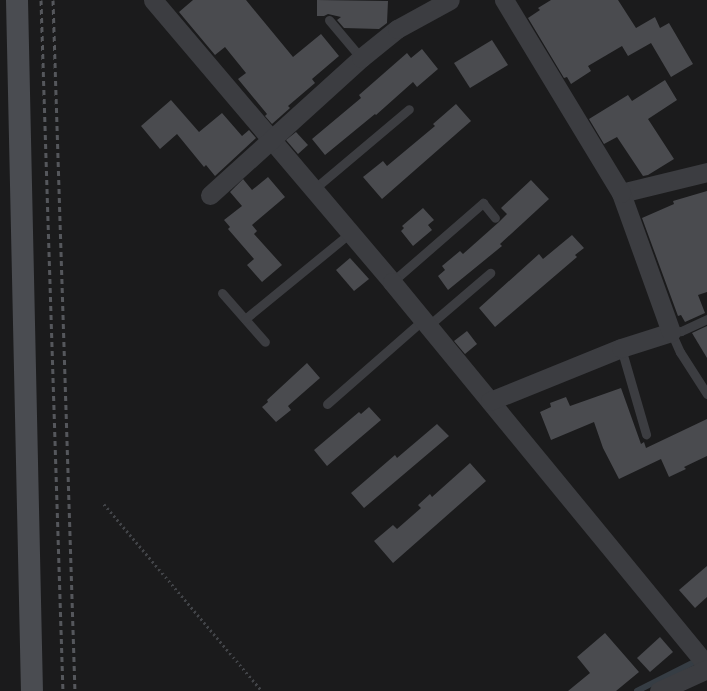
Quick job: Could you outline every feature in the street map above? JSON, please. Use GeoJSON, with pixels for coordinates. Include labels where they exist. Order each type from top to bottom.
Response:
{"type":"FeatureCollection","features":[{"type":"Feature","properties":{"kind":"street"},"geometry":{"type":"LineString","coordinates":[[17,0],[32,691]]}},
{"type":"Feature","properties":{"kind":"street"},"geometry":{"type":"LineString","coordinates":[[153,0],[392,282],[707,665]]}},
{"type":"Feature","properties":{"kind":"street"},"geometry":{"type":"LineString","coordinates":[[210,195],[361,58],[397,29],[450,0]]}},
{"type":"Feature","properties":{"kind":"street"},"geometry":{"type":"LineString","coordinates":[[490,401],[621,348],[671,332],[621,193],[504,0]]}},
{"type":"Feature","properties":{"kind":"street"},"geometry":{"type":"LineString","coordinates":[[621,193],[707,172]]}},
{"type":"Feature","properties":{"kind":"street"},"geometry":{"type":"LineString","coordinates":[[658,691],[707,669]]}},
{"type":"Feature","properties":{"kind":"lane"},"geometry":{"type":"LineString","coordinates":[[329,20],[361,58]]}},
{"type":"Feature","properties":{"kind":"lane"},"geometry":{"type":"LineString","coordinates":[[314,189],[409,109]]}},
{"type":"Feature","properties":{"kind":"lane"},"geometry":{"type":"LineString","coordinates":[[392,282],[483,203],[496,218]]}},
{"type":"Feature","properties":{"kind":"lane"},"geometry":{"type":"LineString","coordinates":[[245,319],[350,233]]}},
{"type":"Feature","properties":{"kind":"lane"},"geometry":{"type":"LineString","coordinates":[[327,404],[490,273]]}},
{"type":"Feature","properties":{"kind":"lane"},"geometry":{"type":"LineString","coordinates":[[222,293],[265,342]]}},
{"type":"Feature","properties":{"kind":"lane"},"geometry":{"type":"LineString","coordinates":[[707,319],[681,331],[671,332],[680,352],[707,394]]}},
{"type":"Feature","properties":{"kind":"lane"},"geometry":{"type":"LineString","coordinates":[[621,348],[646,434]]}},
{"type":"Feature","properties":{"kind":"path"},"geometry":{"type":"LineString","coordinates":[[104,504],[262,691]]}},
{"type":"Feature","properties":{"kind":"building"},"geometry":{"type":"Polygon","coordinates":[[[193,0],[246,0],[293,57],[321,34],[339,56],[312,79],[315,83],[288,106],[290,108],[272,124],[265,116],[267,114],[238,79],[246,73],[225,47],[215,55],[179,12],[193,0]]]}},
{"type":"Feature","properties":{"kind":"building"},"geometry":{"type":"Polygon","coordinates":[[[317,0],[388,1],[387,23],[379,29],[344,28],[337,20],[341,17],[328,14],[324,16],[317,16],[317,0]]]}},
{"type":"Feature","properties":{"kind":"building"},"geometry":{"type":"Polygon","coordinates":[[[551,0],[618,0],[636,28],[655,17],[660,28],[669,23],[693,64],[671,77],[651,43],[628,56],[622,46],[588,66],[591,71],[571,84],[567,77],[564,78],[528,18],[540,10],[538,8],[551,0]]]}},
{"type":"Feature","properties":{"kind":"building"},"geometry":{"type":"Polygon","coordinates":[[[492,40],[508,65],[470,88],[454,63],[492,40]]]}},
{"type":"Feature","properties":{"kind":"building"},"geometry":{"type":"Polygon","coordinates":[[[422,49],[438,69],[417,87],[413,82],[376,115],[375,114],[325,155],[312,139],[361,98],[359,95],[407,53],[411,58],[422,49]]]}},
{"type":"Feature","properties":{"kind":"building"},"geometry":{"type":"Polygon","coordinates":[[[665,80],[677,100],[648,119],[674,159],[648,175],[643,176],[617,137],[604,144],[589,119],[628,95],[632,101],[665,80]]]}},
{"type":"Feature","properties":{"kind":"building"},"geometry":{"type":"Polygon","coordinates":[[[171,100],[199,132],[222,113],[242,136],[249,130],[256,138],[215,176],[206,165],[204,167],[177,134],[160,149],[141,126],[171,100]]]}},
{"type":"Feature","properties":{"kind":"building"},"geometry":{"type":"Polygon","coordinates":[[[456,104],[471,121],[382,199],[363,177],[383,161],[387,166],[435,126],[433,124],[456,104]]]}},
{"type":"Feature","properties":{"kind":"building"},"geometry":{"type":"Polygon","coordinates":[[[296,132],[308,145],[298,154],[286,140],[296,132]]]}},
{"type":"Feature","properties":{"kind":"building"},"geometry":{"type":"Polygon","coordinates":[[[268,177],[285,197],[252,225],[257,231],[254,234],[282,265],[262,282],[247,265],[254,259],[228,229],[230,227],[224,220],[242,206],[230,192],[243,179],[252,190],[268,177]]]}},
{"type":"Feature","properties":{"kind":"building"},"geometry":{"type":"Polygon","coordinates":[[[531,180],[549,199],[500,244],[502,246],[448,290],[438,276],[445,270],[442,266],[460,251],[463,254],[499,222],[507,214],[501,208],[531,180]]]}},
{"type":"Feature","properties":{"kind":"building"},"geometry":{"type":"Polygon","coordinates":[[[707,191],[707,292],[698,295],[705,313],[685,322],[681,315],[678,316],[642,218],[674,204],[673,201],[707,191]]]}},
{"type":"Feature","properties":{"kind":"building"},"geometry":{"type":"Polygon","coordinates":[[[423,208],[434,220],[428,225],[432,230],[413,246],[401,231],[404,228],[402,226],[423,208]]]}},
{"type":"Feature","properties":{"kind":"building"},"geometry":{"type":"Polygon","coordinates":[[[572,235],[584,248],[575,255],[577,257],[495,327],[479,308],[539,254],[543,259],[572,235]]]}},
{"type":"Feature","properties":{"kind":"building"},"geometry":{"type":"Polygon","coordinates":[[[350,258],[369,279],[354,291],[336,270],[350,258]]]}},
{"type":"Feature","properties":{"kind":"building"},"geometry":{"type":"Polygon","coordinates":[[[707,326],[707,358],[692,333],[707,326]]]}},
{"type":"Feature","properties":{"kind":"building"},"geometry":{"type":"Polygon","coordinates":[[[467,331],[477,344],[465,354],[454,341],[467,331]]]}},
{"type":"Feature","properties":{"kind":"building"},"geometry":{"type":"Polygon","coordinates":[[[307,363],[320,378],[288,406],[291,410],[276,422],[262,407],[268,402],[267,400],[307,363]]]}},
{"type":"Feature","properties":{"kind":"building"},"geometry":{"type":"Polygon","coordinates":[[[621,388],[641,444],[644,442],[646,448],[707,419],[707,456],[684,467],[686,469],[669,477],[661,459],[619,479],[603,448],[594,422],[551,440],[540,412],[551,407],[550,403],[566,397],[570,406],[621,388]]]}},
{"type":"Feature","properties":{"kind":"building"},"geometry":{"type":"Polygon","coordinates":[[[369,407],[381,420],[327,466],[314,450],[359,412],[361,414],[369,407]]]}},
{"type":"Feature","properties":{"kind":"building"},"geometry":{"type":"Polygon","coordinates":[[[437,424],[449,436],[364,508],[351,493],[395,455],[397,458],[437,424]]]}},
{"type":"Feature","properties":{"kind":"building"},"geometry":{"type":"Polygon","coordinates":[[[470,463],[486,481],[393,563],[374,541],[393,525],[397,529],[421,508],[418,505],[430,494],[432,497],[470,463]]]}},
{"type":"Feature","properties":{"kind":"building"},"geometry":{"type":"Polygon","coordinates":[[[707,566],[707,597],[695,608],[679,590],[707,566]]]}},
{"type":"Feature","properties":{"kind":"building"},"geometry":{"type":"Polygon","coordinates":[[[605,633],[639,672],[616,691],[568,691],[590,673],[577,657],[605,633]]]}},
{"type":"Feature","properties":{"kind":"building"},"geometry":{"type":"Polygon","coordinates":[[[660,637],[673,652],[650,672],[637,658],[660,637]]]}},
{"type":"Feature","properties":{"kind":"waterway"},"geometry":{"type":"LineString","coordinates":[[637,691],[700,659]]}},
{"type":"Feature","properties":{"kind":"railway"},"geometry":{"type":"LineString","coordinates":[[41,0],[63,691]]}},
{"type":"Feature","properties":{"kind":"railway"},"geometry":{"type":"LineString","coordinates":[[53,0],[75,691]]}}]}
